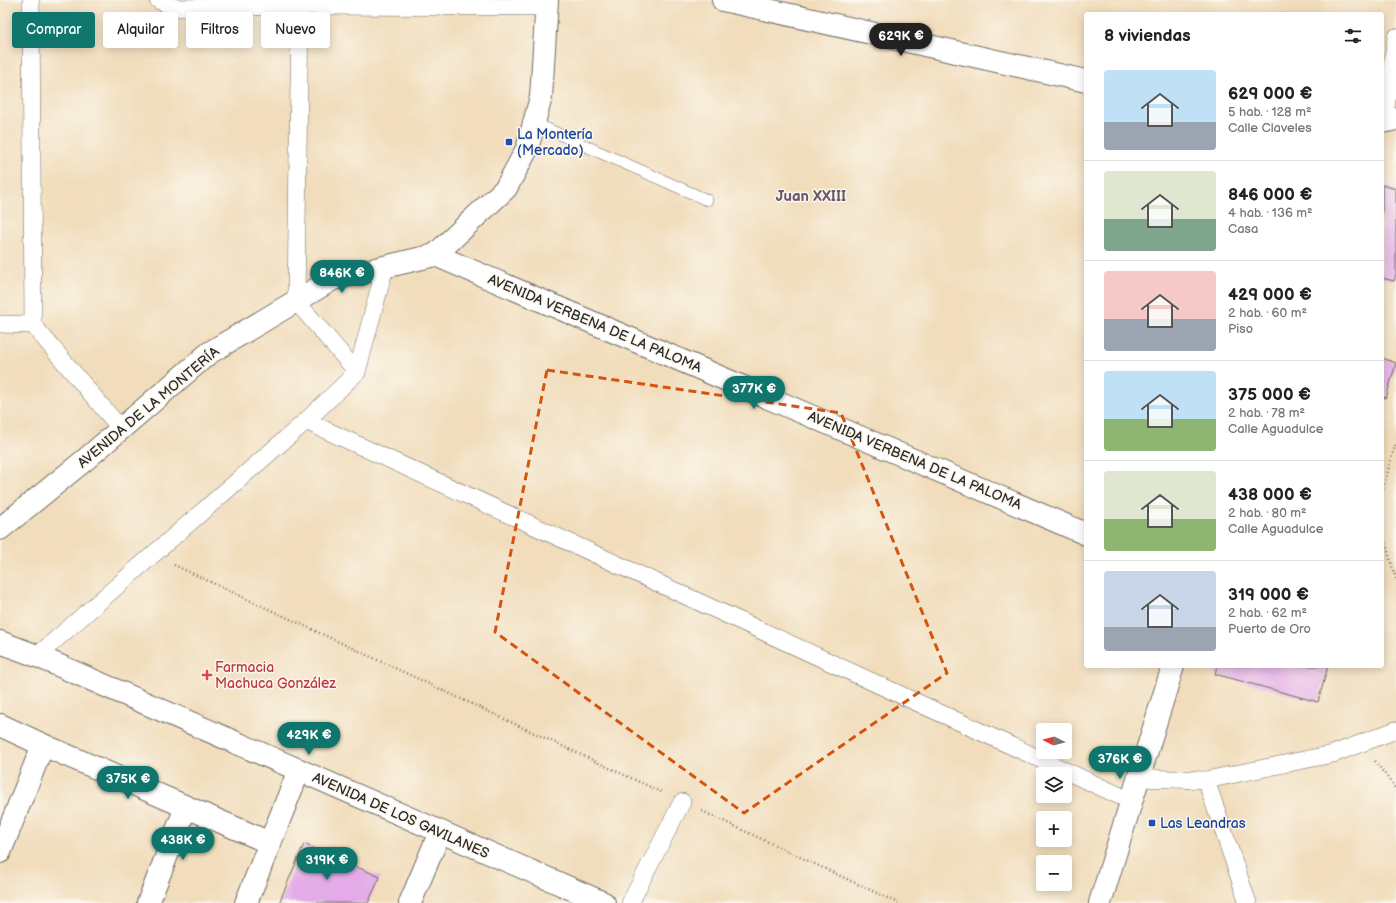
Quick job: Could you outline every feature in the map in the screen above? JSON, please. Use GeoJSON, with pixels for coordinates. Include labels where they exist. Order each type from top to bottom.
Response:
{"type":"FeatureCollection","features":[{"type":"Feature","properties":{"kind":"street"},"geometry":{"type":"LineString","coordinates":[[31,0],[33,325],[121,428]]}},
{"type":"Feature","properties":{"kind":"street"},"geometry":{"type":"LineString","coordinates":[[158,0],[176,8],[231,4],[300,6],[547,4]]}},
{"type":"Feature","properties":{"kind":"street"},"geometry":{"type":"LineString","coordinates":[[722,0],[748,3],[1084,81]]}},
{"type":"Feature","properties":{"kind":"street","name":"AVENIDA DE LA MONTERÍA"},"geometry":{"type":"LineString","coordinates":[[0,529],[86,459],[209,353],[333,279],[435,255],[506,188],[527,149],[541,97],[547,4]]}},
{"type":"Feature","properties":{"kind":"street"},"geometry":{"type":"LineString","coordinates":[[300,6],[296,301],[357,372]]}},
{"type":"Feature","properties":{"kind":"street"},"geometry":{"type":"LineString","coordinates":[[1387,121],[1396,37]]}},
{"type":"Feature","properties":{"kind":"street","name":"AVENIDA VERBENA DE LA PALOMA"},"geometry":{"type":"LineString","coordinates":[[435,255],[1084,533]]}},
{"type":"Feature","properties":{"kind":"street"},"geometry":{"type":"LineString","coordinates":[[37,656],[306,421],[357,372],[385,267]]}},
{"type":"Feature","properties":{"kind":"street"},"geometry":{"type":"LineString","coordinates":[[0,324],[33,325]]}},
{"type":"Feature","properties":{"kind":"street"},"geometry":{"type":"LineString","coordinates":[[306,421],[1131,801]]}},
{"type":"Feature","properties":{"kind":"street","name":"AVENIDA DE LOS GAVILANES"},"geometry":{"type":"LineString","coordinates":[[0,642],[37,656],[604,903]]}},
{"type":"Feature","properties":{"kind":"street"},"geometry":{"type":"LineString","coordinates":[[1100,903],[1172,668]]}},
{"type":"Feature","properties":{"kind":"street"},"geometry":{"type":"LineString","coordinates":[[0,725],[270,843]]}},
{"type":"Feature","properties":{"kind":"street"},"geometry":{"type":"LineString","coordinates":[[1138,778],[1206,780],[1333,754],[1396,730]]}},
{"type":"Feature","properties":{"kind":"street"},"geometry":{"type":"LineString","coordinates":[[0,852],[43,744]]}},
{"type":"Feature","properties":{"kind":"street"},"geometry":{"type":"LineString","coordinates":[[246,903],[299,770]]}},
{"type":"Feature","properties":{"kind":"street"},"geometry":{"type":"LineString","coordinates":[[1206,780],[1248,903]]}},
{"type":"Feature","properties":{"kind":"street"},"geometry":{"type":"LineString","coordinates":[[630,903],[682,802]]}},
{"type":"Feature","properties":{"kind":"street"},"geometry":{"type":"LineString","coordinates":[[148,903],[186,807]]}},
{"type":"Feature","properties":{"kind":"street"},"geometry":{"type":"LineString","coordinates":[[410,903],[440,832]]}},
{"type":"Feature","properties":{"kind":"lane"},"geometry":{"type":"LineString","coordinates":[[534,123],[707,200]]}},
{"type":"Feature","properties":{"kind":"path"},"geometry":{"type":"LineString","coordinates":[[1384,485],[1396,442]]}},
{"type":"Feature","properties":{"kind":"path"},"geometry":{"type":"LineString","coordinates":[[1384,539],[1396,579]]}},
{"type":"Feature","properties":{"kind":"path"},"geometry":{"type":"LineString","coordinates":[[152,555],[898,903]]}},
{"type":"Feature","properties":{"kind":"path"},"geometry":{"type":"LineString","coordinates":[[1362,743],[1396,789]]}},
{"type":"Feature","properties":{"kind":"highlighted area"},"geometry":{"type":"Polygon","coordinates":[[[547,370],[841,413],[947,673],[744,813],[495,632],[547,370]]]}},
{"type":"Feature","properties":{"kind":"building"},"geometry":{"type":"Polygon","coordinates":[[[1384,186],[1396,189],[1396,274],[1394,281],[1384,278],[1384,186]]]}},
{"type":"Feature","properties":{"kind":"building"},"geometry":{"type":"Polygon","coordinates":[[[1384,359],[1396,363],[1386,398],[1384,398],[1384,359]]]}},
{"type":"Feature","properties":{"kind":"building"},"geometry":{"type":"Polygon","coordinates":[[[1216,668],[1327,668],[1318,702],[1215,674],[1216,668]]]}},
{"type":"Feature","properties":{"kind":"building"},"geometry":{"type":"Polygon","coordinates":[[[304,844],[380,877],[368,903],[279,903],[304,844]]]}},
{"type":"Feature","properties":{"kind":"place","name":"La Montería (Mercado)"},"geometry":{"type":"Point","coordinates":[509,142]}},
{"type":"Feature","properties":{"kind":"place","name":"Farmacia Machuca González"},"geometry":{"type":"Point","coordinates":[207,675]}},
{"type":"Feature","properties":{"kind":"place","name":"Las Leandras"},"geometry":{"type":"Point","coordinates":[1152,823]}},
{"type":"Feature","properties":{"kind":"district","name":"Juan XXIII"},"geometry":{"type":"Point","coordinates":[811,196]}}]}
